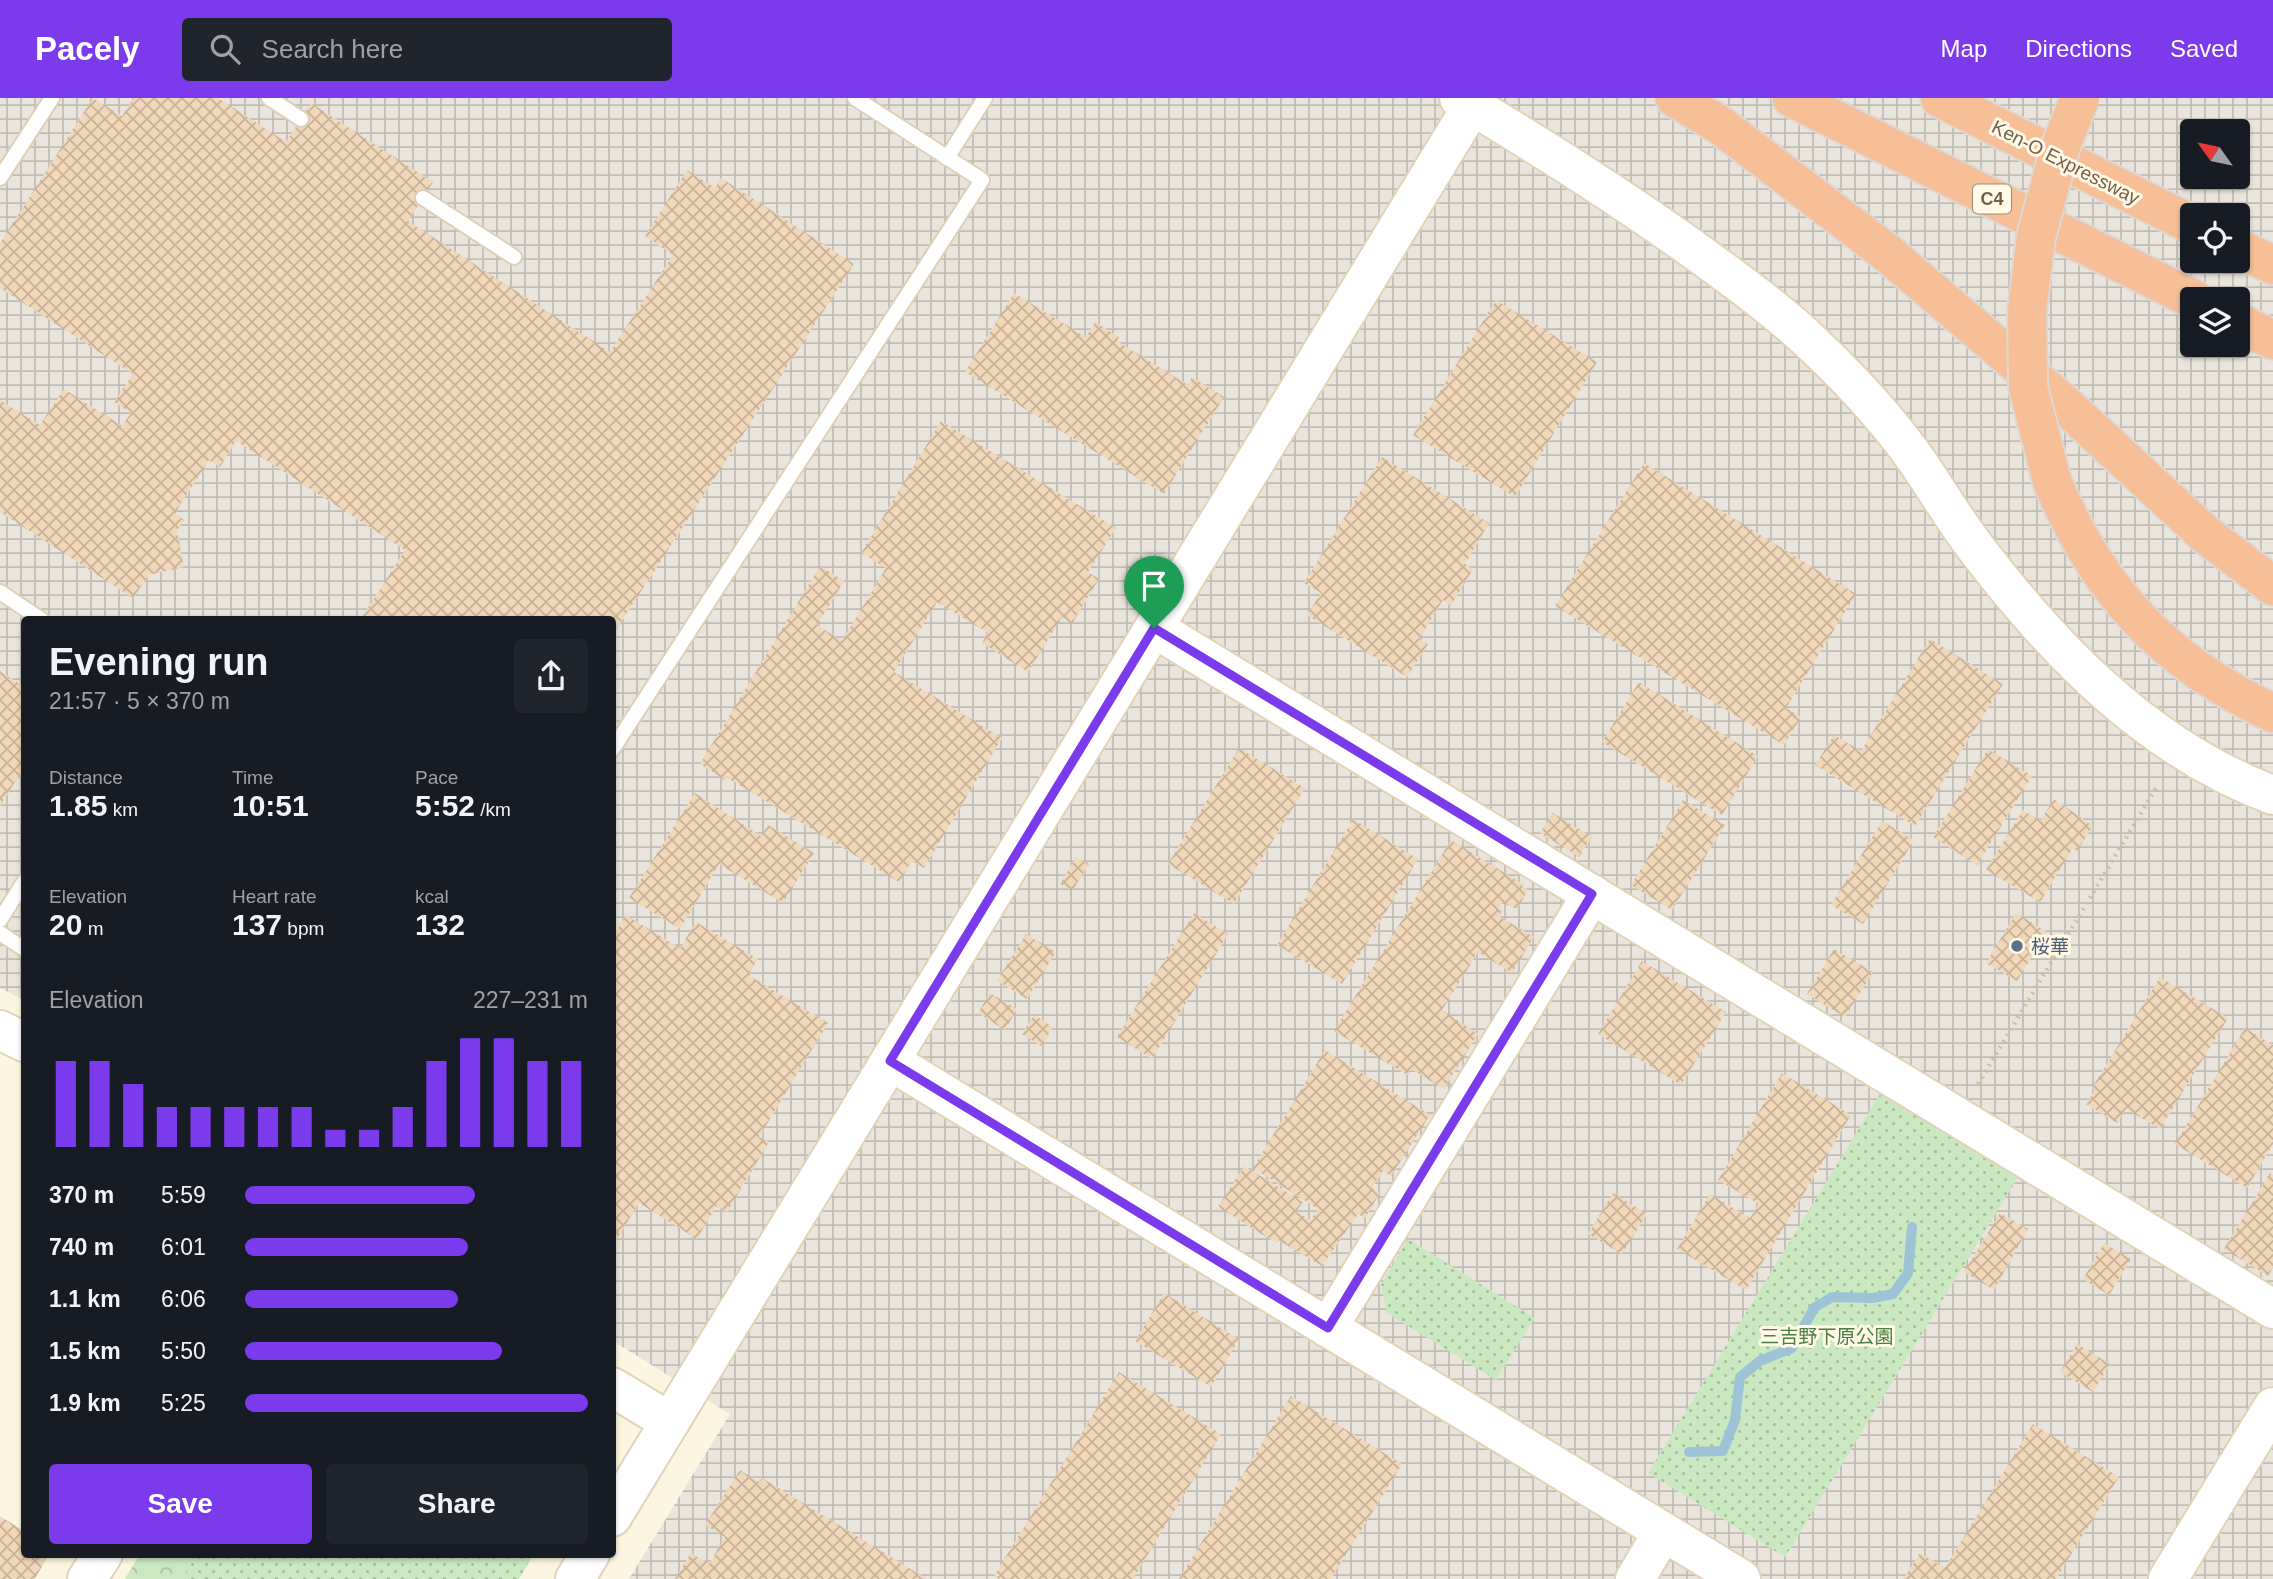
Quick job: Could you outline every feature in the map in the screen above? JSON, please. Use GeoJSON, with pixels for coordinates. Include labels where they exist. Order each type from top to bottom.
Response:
{"type":"FeatureCollection","features":[{"type":"Feature","properties":{"kind":"highway"},"geometry":{"type":"LineString","coordinates":[[1675,98],[1717,123],[1886,252],[2064,404],[2205,534],[2273,586]]}},
{"type":"Feature","properties":{"kind":"highway","name":"C4"},"geometry":{"type":"LineString","coordinates":[[1792,98],[2180,292]]}},
{"type":"Feature","properties":{"kind":"highway","name":"Ken-O Expressway"},"geometry":{"type":"LineString","coordinates":[[1940,98],[2180,218]]}},
{"type":"Feature","properties":{"kind":"highway"},"geometry":{"type":"LineString","coordinates":[[2080,98],[2060,148],[2036,237],[2027,312],[2028,387],[2052,481],[2082,545],[2131,612],[2174,653],[2228,692],[2273,713]]}},
{"type":"Feature","properties":{"kind":"highway"},"geometry":{"type":"LineString","coordinates":[[2250,254],[2273,265]]}},
{"type":"Feature","properties":{"kind":"highway"},"geometry":{"type":"LineString","coordinates":[[2250,328],[2273,340]]}},
{"type":"Feature","properties":{"kind":"street"},"geometry":{"type":"LineString","coordinates":[[616,1510],[1154,628],[1465,102],[1638,210],[1742,285],[1815,345],[1873,406],[1916,459],[1979,554],[2034,622],[2099,686],[2158,735],[2236,781],[2273,794]]}},
{"type":"Feature","properties":{"kind":"street"},"geometry":{"type":"LineString","coordinates":[[1154,628],[2273,1309]]}},
{"type":"Feature","properties":{"kind":"street"},"geometry":{"type":"LineString","coordinates":[[1328,1328],[1592,894]]}},
{"type":"Feature","properties":{"kind":"street"},"geometry":{"type":"LineString","coordinates":[[0,1030],[21,1040]]}},
{"type":"Feature","properties":{"kind":"street"},"geometry":{"type":"LineString","coordinates":[[890,1061],[1741,1579]]}},
{"type":"Feature","properties":{"kind":"street"},"geometry":{"type":"LineString","coordinates":[[616,1389],[670,1422]]}},
{"type":"Feature","properties":{"kind":"street"},"geometry":{"type":"LineString","coordinates":[[2168,1579],[2273,1407]]}},
{"type":"Feature","properties":{"kind":"street"},"geometry":{"type":"LineString","coordinates":[[1635,1579],[1664,1532]]}},
{"type":"Feature","properties":{"kind":"street"},"geometry":{"type":"LineString","coordinates":[[87,1579],[100,1558]]}},
{"type":"Feature","properties":{"kind":"street"},"geometry":{"type":"LineString","coordinates":[[575,1579],[588,1558]]}},
{"type":"Feature","properties":{"kind":"lane"},"geometry":{"type":"LineString","coordinates":[[0,178],[52,98]]}},
{"type":"Feature","properties":{"kind":"lane"},"geometry":{"type":"LineString","coordinates":[[269,98],[301,119]]}},
{"type":"Feature","properties":{"kind":"lane"},"geometry":{"type":"LineString","coordinates":[[616,744],[982,180],[855,98]]}},
{"type":"Feature","properties":{"kind":"lane"},"geometry":{"type":"LineString","coordinates":[[947,158],[985,98]]}},
{"type":"Feature","properties":{"kind":"lane"},"geometry":{"type":"LineString","coordinates":[[423,198],[514,257]]}},
{"type":"Feature","properties":{"kind":"lane"},"geometry":{"type":"LineString","coordinates":[[0,592],[36,616]]}},
{"type":"Feature","properties":{"kind":"lane"},"geometry":{"type":"LineString","coordinates":[[0,920],[21,887]]}},
{"type":"Feature","properties":{"kind":"lane"},"geometry":{"type":"LineString","coordinates":[[0,933],[21,947]]}},
{"type":"Feature","properties":{"kind":"path"},"geometry":{"type":"LineString","coordinates":[[1958,1117],[2156,788]]}},
{"type":"Feature","properties":{"kind":"shaded area"},"geometry":{"type":"Polygon","coordinates":[[[0,98],[2273,98],[2273,1579],[629,1579],[730,1414],[616,1343],[616,616],[21,616],[21,998],[0,988],[0,98]]]}},
{"type":"Feature","properties":{"kind":"green space","name":"三吉野下原公園"},"geometry":{"type":"Polygon","coordinates":[[[1880,1094],[2018,1177],[1785,1557],[1648,1473],[1880,1094]]]}},
{"type":"Feature","properties":{"kind":"green space"},"geometry":{"type":"Polygon","coordinates":[[[1408,1239],[1535,1318],[1496,1380],[1387,1313],[1381,1285],[1408,1239]]]}},
{"type":"Feature","properties":{"kind":"green space"},"geometry":{"type":"Polygon","coordinates":[[[138,1558],[532,1558],[519,1579],[125,1579],[138,1558]]]}},
{"type":"Feature","properties":{"kind":"green space"},"geometry":{"type":"Polygon","coordinates":[[[138,1558],[192,1558],[183,1579],[125,1579],[138,1558]]]}},
{"type":"Feature","properties":{"kind":"building"},"geometry":{"type":"Polygon","coordinates":[[[93,98],[122,116],[134,98],[218,98],[286,142],[311,103],[433,182],[408,221],[610,352],[673,255],[645,236],[687,170],[715,188],[721,178],[854,264],[616,630],[616,616],[363,616],[405,550],[236,441],[220,467],[209,460],[175,513],[184,520],[177,531],[184,567],[149,575],[133,598],[0,512],[0,400],[40,425],[64,389],[122,426],[131,413],[114,402],[133,374],[0,288],[0,243],[93,98]]]}},
{"type":"Feature","properties":{"kind":"building"},"geometry":{"type":"Polygon","coordinates":[[[1014,293],[1086,337],[1095,322],[1119,337],[1117,341],[1188,385],[1192,377],[1224,397],[1164,494],[965,372],[1014,293]]]}},
{"type":"Feature","properties":{"kind":"building"},"geometry":{"type":"Polygon","coordinates":[[[1496,300],[1597,362],[1515,497],[1413,435],[1496,300]]]}},
{"type":"Feature","properties":{"kind":"building"},"geometry":{"type":"Polygon","coordinates":[[[941,421],[1116,528],[1088,572],[1099,579],[1072,624],[1062,617],[1028,672],[982,643],[988,633],[937,602],[894,672],[1002,738],[924,868],[912,861],[899,882],[700,764],[820,566],[844,581],[817,625],[842,641],[886,568],[861,553],[941,421]]]}},
{"type":"Feature","properties":{"kind":"building"},"geometry":{"type":"Polygon","coordinates":[[[1382,457],[1489,523],[1465,564],[1473,569],[1451,606],[1443,600],[1419,639],[1428,644],[1407,677],[1307,615],[1321,593],[1304,583],[1382,457]]]}},
{"type":"Feature","properties":{"kind":"building"},"geometry":{"type":"Polygon","coordinates":[[[1644,463],[1856,594],[1786,708],[1801,717],[1784,745],[1555,606],[1644,463]]]}},
{"type":"Feature","properties":{"kind":"building"},"geometry":{"type":"Polygon","coordinates":[[[1930,639],[2003,684],[1915,826],[1815,765],[1834,735],[1861,751],[1930,639]]]}},
{"type":"Feature","properties":{"kind":"building"},"geometry":{"type":"Polygon","coordinates":[[[0,671],[21,685],[21,773],[0,806],[0,671]]]}},
{"type":"Feature","properties":{"kind":"building"},"geometry":{"type":"Polygon","coordinates":[[[1639,682],[1758,756],[1722,815],[1602,742],[1639,682]]]}},
{"type":"Feature","properties":{"kind":"building"},"geometry":{"type":"Polygon","coordinates":[[[1239,748],[1305,788],[1234,904],[1168,864],[1239,748]]]}},
{"type":"Feature","properties":{"kind":"building"},"geometry":{"type":"Polygon","coordinates":[[[1988,749],[2032,776],[1977,865],[1933,837],[1988,749]]]}},
{"type":"Feature","properties":{"kind":"building"},"geometry":{"type":"Polygon","coordinates":[[[695,793],[761,836],[768,825],[814,853],[783,903],[719,864],[680,929],[629,898],[695,793]]]}},
{"type":"Feature","properties":{"kind":"building"},"geometry":{"type":"Polygon","coordinates":[[[2054,799],[2093,826],[2077,851],[2073,848],[2040,902],[1986,870],[2023,810],[2040,821],[2054,799]]]}},
{"type":"Feature","properties":{"kind":"building"},"geometry":{"type":"Polygon","coordinates":[[[1683,800],[1725,825],[1672,910],[1631,885],[1683,800]]]}},
{"type":"Feature","properties":{"kind":"building"},"geometry":{"type":"Polygon","coordinates":[[[1553,813],[1592,837],[1579,857],[1540,833],[1553,813]]]}},
{"type":"Feature","properties":{"kind":"building"},"geometry":{"type":"Polygon","coordinates":[[[1353,819],[1418,859],[1342,984],[1277,945],[1353,819]]]}},
{"type":"Feature","properties":{"kind":"building"},"geometry":{"type":"Polygon","coordinates":[[[1882,821],[1914,840],[1863,924],[1831,905],[1882,821]]]}},
{"type":"Feature","properties":{"kind":"building"},"geometry":{"type":"Polygon","coordinates":[[[1451,840],[1523,884],[1528,890],[1517,909],[1502,903],[1498,909],[1502,911],[1499,916],[1534,937],[1512,973],[1478,952],[1442,1010],[1478,1034],[1444,1089],[1411,1069],[1407,1075],[1334,1031],[1451,840]]]}},
{"type":"Feature","properties":{"kind":"building"},"geometry":{"type":"Polygon","coordinates":[[[1076,857],[1089,864],[1072,891],[1060,884],[1076,857]]]}},
{"type":"Feature","properties":{"kind":"building"},"geometry":{"type":"Polygon","coordinates":[[[1194,913],[1228,934],[1152,1059],[1117,1037],[1194,913]]]}},
{"type":"Feature","properties":{"kind":"building"},"geometry":{"type":"Polygon","coordinates":[[[2016,913],[2047,932],[2017,981],[1986,963],[2016,913]]]}},
{"type":"Feature","properties":{"kind":"building"},"geometry":{"type":"Polygon","coordinates":[[[626,915],[680,948],[696,922],[758,959],[748,975],[828,1023],[759,1137],[769,1142],[727,1212],[716,1206],[697,1239],[639,1203],[616,1240],[616,931],[626,915]]]}},
{"type":"Feature","properties":{"kind":"building"},"geometry":{"type":"Polygon","coordinates":[[[1026,934],[1056,952],[1027,999],[997,981],[1026,934]]]}},
{"type":"Feature","properties":{"kind":"building"},"geometry":{"type":"Polygon","coordinates":[[[1834,949],[1873,972],[1845,1017],[1807,994],[1834,949]]]}},
{"type":"Feature","properties":{"kind":"building"},"geometry":{"type":"Polygon","coordinates":[[[1642,961],[1726,1012],[1681,1085],[1598,1034],[1642,961]]]}},
{"type":"Feature","properties":{"kind":"building"},"geometry":{"type":"Polygon","coordinates":[[[2160,977],[2228,1018],[2160,1129],[2126,1109],[2117,1123],[2086,1104],[2095,1090],[2092,1088],[2160,977]]]}},
{"type":"Feature","properties":{"kind":"building"},"geometry":{"type":"Polygon","coordinates":[[[990,993],[1017,1009],[1005,1030],[978,1013],[990,993]]]}},
{"type":"Feature","properties":{"kind":"building"},"geometry":{"type":"Polygon","coordinates":[[[1034,1015],[1053,1027],[1041,1046],[1022,1034],[1034,1015]]]}},
{"type":"Feature","properties":{"kind":"building"},"geometry":{"type":"Polygon","coordinates":[[[2245,1028],[2273,1045],[2273,1144],[2247,1188],[2175,1144],[2245,1028]]]}},
{"type":"Feature","properties":{"kind":"building"},"geometry":{"type":"Polygon","coordinates":[[[1325,1050],[1430,1115],[1391,1176],[1383,1171],[1372,1188],[1380,1193],[1365,1218],[1358,1214],[1322,1266],[1278,1240],[1276,1243],[1218,1207],[1244,1166],[1303,1202],[1296,1212],[1311,1220],[1318,1209],[1253,1168],[1325,1050]]]}},
{"type":"Feature","properties":{"kind":"building"},"geometry":{"type":"Polygon","coordinates":[[[1782,1073],[1851,1115],[1746,1290],[1677,1249],[1710,1194],[1750,1218],[1759,1204],[1718,1180],[1782,1073]]]}},
{"type":"Feature","properties":{"kind":"building"},"geometry":{"type":"Polygon","coordinates":[[[2270,1173],[2273,1175],[2273,1267],[2268,1276],[2224,1249],[2270,1173]]]}},
{"type":"Feature","properties":{"kind":"building"},"geometry":{"type":"Polygon","coordinates":[[[1613,1193],[1647,1214],[1622,1254],[1588,1234],[1613,1193]]]}},
{"type":"Feature","properties":{"kind":"building"},"geometry":{"type":"Polygon","coordinates":[[[2000,1213],[2028,1229],[1994,1290],[1964,1272],[2000,1213]]]}},
{"type":"Feature","properties":{"kind":"building"},"geometry":{"type":"Polygon","coordinates":[[[2104,1243],[2131,1259],[2109,1295],[2083,1279],[2104,1243]]]}},
{"type":"Feature","properties":{"kind":"building"},"geometry":{"type":"Polygon","coordinates":[[[1164,1293],[1239,1339],[1211,1387],[1135,1341],[1164,1293]]]}},
{"type":"Feature","properties":{"kind":"building"},"geometry":{"type":"Polygon","coordinates":[[[2077,1344],[2110,1364],[2093,1392],[2060,1372],[2077,1344]]]}},
{"type":"Feature","properties":{"kind":"building"},"geometry":{"type":"Polygon","coordinates":[[[1119,1372],[1221,1434],[1133,1579],[999,1579],[994,1576],[1119,1372]]]}},
{"type":"Feature","properties":{"kind":"building"},"geometry":{"type":"Polygon","coordinates":[[[1291,1396],[1402,1464],[1331,1579],[1179,1579],[1291,1396]]]}},
{"type":"Feature","properties":{"kind":"building"},"geometry":{"type":"Polygon","coordinates":[[[2033,1424],[2119,1477],[2056,1579],[1903,1579],[1920,1553],[1945,1568],[2033,1424]]]}},
{"type":"Feature","properties":{"kind":"building"},"geometry":{"type":"Polygon","coordinates":[[[740,1470],[759,1482],[762,1478],[927,1579],[675,1579],[691,1553],[709,1564],[725,1537],[705,1525],[740,1470]]]}},
{"type":"Feature","properties":{"kind":"building"},"geometry":{"type":"Polygon","coordinates":[[[0,1516],[21,1529],[21,1558],[47,1558],[35,1579],[0,1579],[0,1516]]]}},
{"type":"Feature","properties":{"kind":"waterway"},"geometry":{"type":"LineString","coordinates":[[1689,1452],[1723,1451],[1735,1420],[1740,1377],[1760,1361],[1792,1348],[1814,1308],[1832,1297],[1873,1298],[1893,1294],[1908,1273],[1912,1227]]}},
{"type":"Feature","properties":{"kind":"place","name":"桜華"},"geometry":{"type":"Point","coordinates":[2017,946]}},
{"type":"Feature","properties":{"kind":"route"},"geometry":{"type":"LineString","coordinates":[[1154,628],[1592,894],[1328,1328],[890,1061],[1154,628]]}}]}
